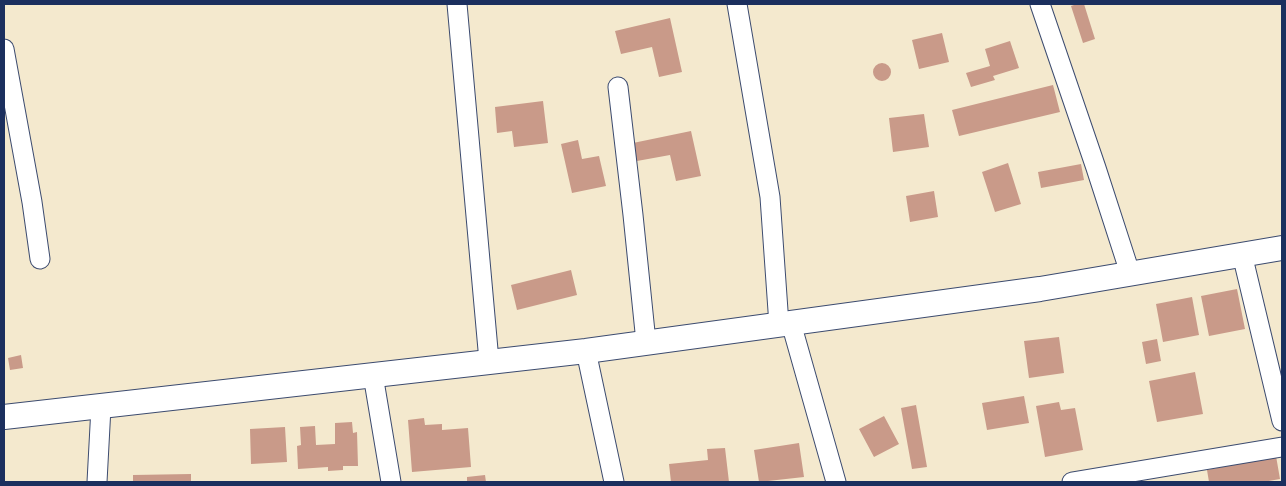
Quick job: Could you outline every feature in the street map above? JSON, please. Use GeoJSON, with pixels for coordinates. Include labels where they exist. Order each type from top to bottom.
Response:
{"type":"FeatureCollection","features":[{"type":"Feature","properties":{"kind":"street"},"geometry":{"type":"LineString","coordinates":[[457,4],[489,361]]}},
{"type":"Feature","properties":{"kind":"street"},"geometry":{"type":"LineString","coordinates":[[737,4],[770,197],[785,324],[836,482]]}},
{"type":"Feature","properties":{"kind":"street"},"geometry":{"type":"LineString","coordinates":[[1040,4],[1130,273]]}},
{"type":"Feature","properties":{"kind":"street"},"geometry":{"type":"LineString","coordinates":[[4,49],[32,202],[40,259]]}},
{"type":"Feature","properties":{"kind":"street"},"geometry":{"type":"LineString","coordinates":[[618,87],[646,342]]}},
{"type":"Feature","properties":{"kind":"street"},"geometry":{"type":"LineString","coordinates":[[4,417],[586,351],[1040,289],[1282,248]]}},
{"type":"Feature","properties":{"kind":"street"},"geometry":{"type":"LineString","coordinates":[[1242,254],[1282,421]]}},
{"type":"Feature","properties":{"kind":"street"},"geometry":{"type":"LineString","coordinates":[[586,351],[614,482]]}},
{"type":"Feature","properties":{"kind":"street"},"geometry":{"type":"LineString","coordinates":[[373,374],[391,482]]}},
{"type":"Feature","properties":{"kind":"street"},"geometry":{"type":"LineString","coordinates":[[97,482],[101,407]]}},
{"type":"Feature","properties":{"kind":"street"},"geometry":{"type":"LineString","coordinates":[[1072,482],[1099,480],[1282,447]]}},
{"type":"Feature","properties":{"kind":"building"},"geometry":{"type":"Polygon","coordinates":[[[1084,4],[1095,39],[1083,43],[1071,6],[1084,4]]]}},
{"type":"Feature","properties":{"kind":"building"},"geometry":{"type":"Polygon","coordinates":[[[670,18],[682,72],[659,77],[652,47],[621,54],[615,31],[670,18]]]}},
{"type":"Feature","properties":{"kind":"building"},"geometry":{"type":"Polygon","coordinates":[[[942,33],[949,62],[919,69],[912,40],[942,33]]]}},
{"type":"Feature","properties":{"kind":"building"},"geometry":{"type":"Polygon","coordinates":[[[1010,41],[1019,68],[993,76],[995,80],[971,87],[966,73],[990,66],[985,49],[1010,41]]]}},
{"type":"Feature","properties":{"kind":"building"},"geometry":{"type":"Polygon","coordinates":[[[878,63],[886,63],[891,68],[889,79],[878,81],[873,76],[873,68],[878,63]]]}},
{"type":"Feature","properties":{"kind":"building"},"geometry":{"type":"Polygon","coordinates":[[[1053,85],[1060,112],[959,136],[952,110],[1053,85]]]}},
{"type":"Feature","properties":{"kind":"building"},"geometry":{"type":"Polygon","coordinates":[[[543,101],[548,143],[514,147],[512,131],[497,133],[495,107],[543,101]]]}},
{"type":"Feature","properties":{"kind":"building"},"geometry":{"type":"Polygon","coordinates":[[[924,114],[929,147],[893,152],[889,118],[924,114]]]}},
{"type":"Feature","properties":{"kind":"building"},"geometry":{"type":"Polygon","coordinates":[[[691,131],[701,176],[676,181],[670,155],[637,161],[633,143],[691,131]]]}},
{"type":"Feature","properties":{"kind":"building"},"geometry":{"type":"Polygon","coordinates":[[[578,140],[582,159],[599,156],[606,186],[572,193],[561,144],[578,140]]]}},
{"type":"Feature","properties":{"kind":"building"},"geometry":{"type":"Polygon","coordinates":[[[1008,163],[1021,204],[995,212],[982,172],[1008,163]]]}},
{"type":"Feature","properties":{"kind":"building"},"geometry":{"type":"Polygon","coordinates":[[[1081,164],[1084,180],[1041,188],[1038,172],[1081,164]]]}},
{"type":"Feature","properties":{"kind":"building"},"geometry":{"type":"Polygon","coordinates":[[[934,191],[938,217],[910,222],[906,196],[934,191]]]}},
{"type":"Feature","properties":{"kind":"building"},"geometry":{"type":"Polygon","coordinates":[[[571,270],[577,295],[517,310],[511,285],[571,270]]]}},
{"type":"Feature","properties":{"kind":"building"},"geometry":{"type":"Polygon","coordinates":[[[1237,289],[1245,329],[1209,336],[1201,296],[1237,289]]]}},
{"type":"Feature","properties":{"kind":"building"},"geometry":{"type":"Polygon","coordinates":[[[1192,297],[1199,335],[1163,342],[1156,304],[1192,297]]]}},
{"type":"Feature","properties":{"kind":"building"},"geometry":{"type":"Polygon","coordinates":[[[1059,337],[1064,373],[1029,378],[1024,341],[1059,337]]]}},
{"type":"Feature","properties":{"kind":"building"},"geometry":{"type":"Polygon","coordinates":[[[1157,339],[1161,361],[1146,364],[1142,342],[1157,339]]]}},
{"type":"Feature","properties":{"kind":"building"},"geometry":{"type":"Polygon","coordinates":[[[21,355],[23,368],[10,370],[8,358],[21,355]]]}},
{"type":"Feature","properties":{"kind":"building"},"geometry":{"type":"Polygon","coordinates":[[[1195,372],[1203,414],[1157,422],[1149,381],[1195,372]]]}},
{"type":"Feature","properties":{"kind":"building"},"geometry":{"type":"Polygon","coordinates":[[[1024,396],[1029,423],[987,430],[982,403],[1024,396]]]}},
{"type":"Feature","properties":{"kind":"building"},"geometry":{"type":"Polygon","coordinates":[[[1059,402],[1061,410],[1075,408],[1083,450],[1045,457],[1036,406],[1059,402]]]}},
{"type":"Feature","properties":{"kind":"building"},"geometry":{"type":"Polygon","coordinates":[[[916,405],[927,467],[912,469],[901,408],[916,405]]]}},
{"type":"Feature","properties":{"kind":"building"},"geometry":{"type":"Polygon","coordinates":[[[884,416],[899,444],[874,457],[859,429],[884,416]]]}},
{"type":"Feature","properties":{"kind":"building"},"geometry":{"type":"Polygon","coordinates":[[[424,418],[425,425],[442,424],[442,430],[468,428],[471,467],[412,472],[408,420],[424,418]]]}},
{"type":"Feature","properties":{"kind":"building"},"geometry":{"type":"Polygon","coordinates":[[[352,422],[353,433],[357,432],[358,466],[343,466],[343,470],[328,471],[328,467],[298,469],[297,446],[301,445],[300,427],[315,426],[316,445],[335,444],[335,423],[352,422]]]}},
{"type":"Feature","properties":{"kind":"building"},"geometry":{"type":"Polygon","coordinates":[[[285,427],[287,462],[251,464],[250,429],[285,427]]]}},
{"type":"Feature","properties":{"kind":"building"},"geometry":{"type":"Polygon","coordinates":[[[799,443],[804,477],[759,482],[754,450],[799,443]]]}},
{"type":"Feature","properties":{"kind":"building"},"geometry":{"type":"Polygon","coordinates":[[[725,448],[729,482],[671,482],[669,464],[708,460],[707,449],[725,448]]]}},
{"type":"Feature","properties":{"kind":"building"},"geometry":{"type":"Polygon","coordinates":[[[1276,456],[1280,479],[1263,482],[1209,482],[1207,470],[1276,456]]]}},
{"type":"Feature","properties":{"kind":"building"},"geometry":{"type":"Polygon","coordinates":[[[191,474],[191,482],[133,482],[133,475],[191,474]]]}},
{"type":"Feature","properties":{"kind":"building"},"geometry":{"type":"Polygon","coordinates":[[[485,475],[486,482],[467,482],[467,477],[485,475]]]}}]}
